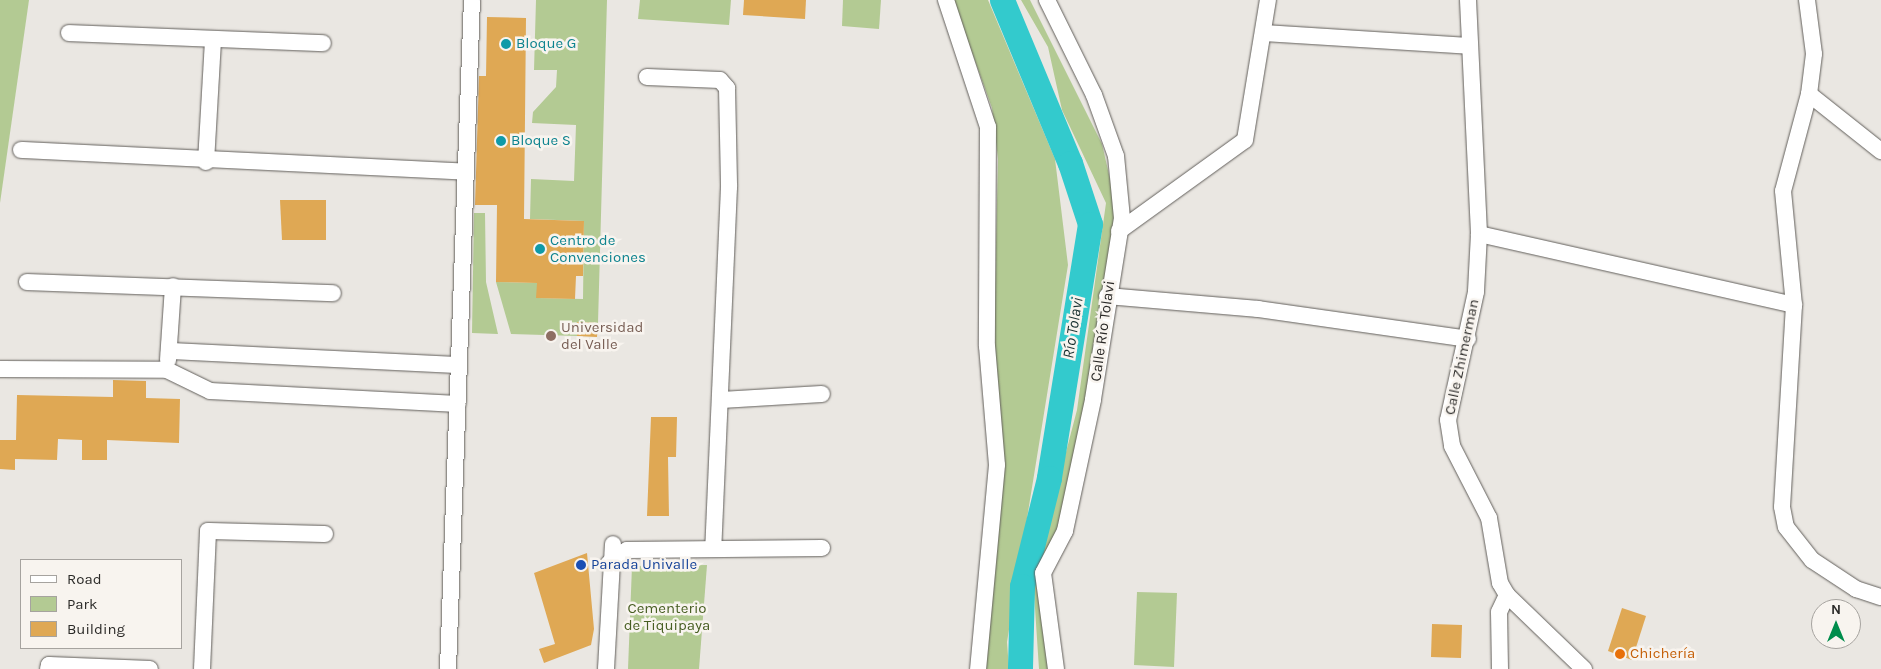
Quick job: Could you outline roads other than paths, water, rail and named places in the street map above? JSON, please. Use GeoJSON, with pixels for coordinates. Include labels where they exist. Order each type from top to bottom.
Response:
{"type":"FeatureCollection","features":[{"type":"Feature","properties":{"kind":"street"},"geometry":{"type":"LineString","coordinates":[[448,669],[464,172],[472,0]]}},
{"type":"Feature","properties":{"kind":"street"},"geometry":{"type":"LineString","coordinates":[[946,0],[988,127],[987,346],[997,465],[978,669]]}},
{"type":"Feature","properties":{"kind":"street","name":"Calle Río Tolavi"},"geometry":{"type":"LineString","coordinates":[[1047,0],[1094,95],[1116,156],[1119,231],[1107,296],[1093,400],[1065,531],[1043,573],[1056,669]]}},
{"type":"Feature","properties":{"kind":"street"},"geometry":{"type":"LineString","coordinates":[[1119,231],[1245,140],[1268,0]]}},
{"type":"Feature","properties":{"kind":"street","name":"Calle Zhimerman"},"geometry":{"type":"LineString","coordinates":[[1468,0],[1479,234],[1468,339],[1448,420],[1452,446],[1489,518],[1500,583],[1507,596],[1584,669]]}},
{"type":"Feature","properties":{"kind":"street"},"geometry":{"type":"LineString","coordinates":[[1807,0],[1814,54],[1809,94],[1783,191],[1794,305],[1782,507],[1786,527],[1812,560],[1856,589],[1881,597]]}},
{"type":"Feature","properties":{"kind":"street"},"geometry":{"type":"LineString","coordinates":[[68,33],[323,43]]}},
{"type":"Feature","properties":{"kind":"street"},"geometry":{"type":"LineString","coordinates":[[1264,33],[1469,46]]}},
{"type":"Feature","properties":{"kind":"street"},"geometry":{"type":"LineString","coordinates":[[206,162],[213,38]]}},
{"type":"Feature","properties":{"kind":"street"},"geometry":{"type":"LineString","coordinates":[[647,77],[720,80],[727,88],[730,133],[721,400],[713,547]]}},
{"type":"Feature","properties":{"kind":"street"},"geometry":{"type":"LineString","coordinates":[[1809,94],[1881,151]]}},
{"type":"Feature","properties":{"kind":"street"},"geometry":{"type":"LineString","coordinates":[[21,150],[206,162],[464,172]]}},
{"type":"Feature","properties":{"kind":"street"},"geometry":{"type":"LineString","coordinates":[[1479,234],[1794,305]]}},
{"type":"Feature","properties":{"kind":"street"},"geometry":{"type":"LineString","coordinates":[[27,282],[333,293]]}},
{"type":"Feature","properties":{"kind":"street"},"geometry":{"type":"LineString","coordinates":[[167,370],[173,286]]}},
{"type":"Feature","properties":{"kind":"street"},"geometry":{"type":"LineString","coordinates":[[1107,296],[1258,309],[1468,339]]}},
{"type":"Feature","properties":{"kind":"street"},"geometry":{"type":"LineString","coordinates":[[168,351],[459,366]]}},
{"type":"Feature","properties":{"kind":"street"},"geometry":{"type":"LineString","coordinates":[[0,370],[167,370],[210,391],[458,404]]}},
{"type":"Feature","properties":{"kind":"street"},"geometry":{"type":"LineString","coordinates":[[721,400],[822,394]]}},
{"type":"Feature","properties":{"kind":"street"},"geometry":{"type":"LineString","coordinates":[[202,669],[208,531],[325,534]]}},
{"type":"Feature","properties":{"kind":"street"},"geometry":{"type":"LineString","coordinates":[[606,544],[609,563],[606,669]]}},
{"type":"Feature","properties":{"kind":"street"},"geometry":{"type":"LineString","coordinates":[[609,563],[627,550],[713,547],[822,548]]}},
{"type":"Feature","properties":{"kind":"street"},"geometry":{"type":"LineString","coordinates":[[1500,669],[1499,612],[1507,596]]}},
{"type":"Feature","properties":{"kind":"street"},"geometry":{"type":"LineString","coordinates":[[48,669],[49,665],[150,669]]}},
{"type":"Feature","properties":{"kind":"waterway","name":"Río Tolavi"},"geometry":{"type":"LineString","coordinates":[[1002,0],[1070,163],[1090,224],[1049,478],[1022,586],[1020,669]]}},
{"type":"Feature","properties":{"kind":"place","name":"Bloque G"},"geometry":{"type":"Point","coordinates":[506,44]}},
{"type":"Feature","properties":{"kind":"place","name":"Bloque S"},"geometry":{"type":"Point","coordinates":[501,141]}},
{"type":"Feature","properties":{"kind":"place","name":"Centro de Convenciones"},"geometry":{"type":"Point","coordinates":[540,249]}},
{"type":"Feature","properties":{"kind":"place","name":"Universidad del Valle"},"geometry":{"type":"Point","coordinates":[551,336]}},
{"type":"Feature","properties":{"kind":"place","name":"Parada Univalle"},"geometry":{"type":"Point","coordinates":[581,565]}},
{"type":"Feature","properties":{"kind":"place","name":"Chichería"},"geometry":{"type":"Point","coordinates":[1620,654]}},
{"type":"Feature","properties":{"kind":"park label","name":"Cementerio de Tiquipaya"},"geometry":{"type":"Point","coordinates":[667,616]}}]}
